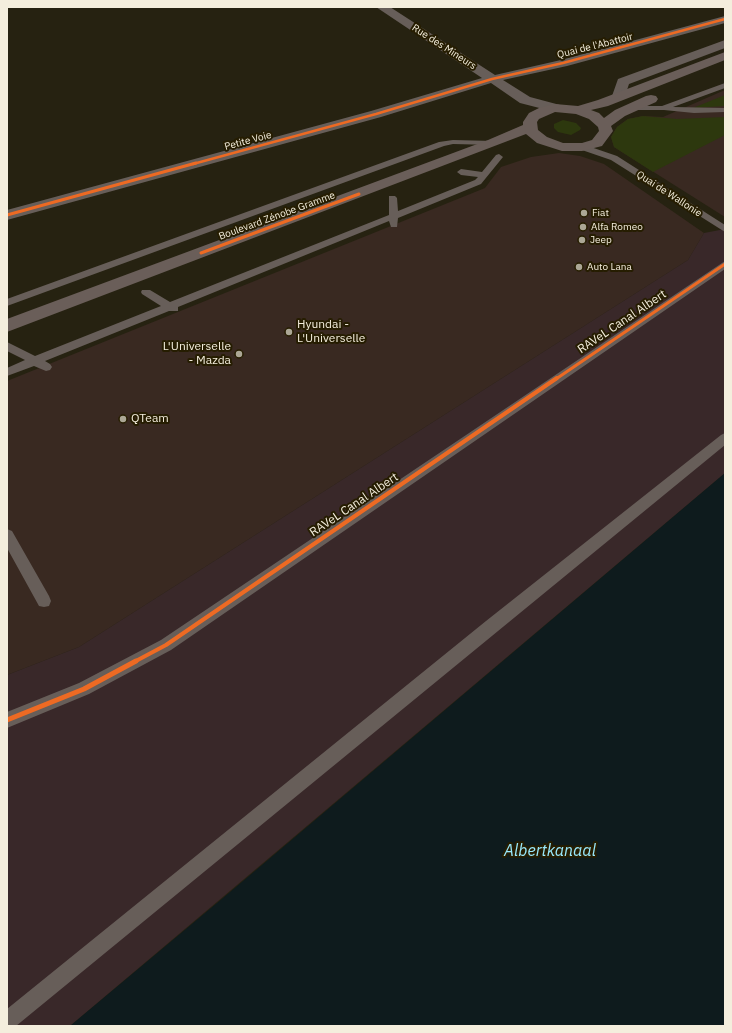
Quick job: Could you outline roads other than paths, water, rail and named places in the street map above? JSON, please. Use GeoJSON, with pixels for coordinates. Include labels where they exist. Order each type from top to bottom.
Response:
{"type":"FeatureCollection","features":[{"type":"Feature","properties":{"kind":"main road","name":"Boulevard Zénobe Gramme"},"geometry":{"type":"LineString","coordinates":[[578,110],[725,56]]}},
{"type":"Feature","properties":{"kind":"main road"},"geometry":{"type":"LineString","coordinates":[[532,122],[534,134],[548,143],[562,147],[582,147],[597,143],[610,119],[630,108],[663,94]]}},
{"type":"Feature","properties":{"kind":"main road","name":"Boulevard Zénobe Gramme"},"geometry":{"type":"LineString","coordinates":[[7,326],[496,150],[544,111],[555,108],[578,110],[594,116],[603,132]]}},
{"type":"Feature","properties":{"kind":"street","name":"Rue des Mineurs"},"geometry":{"type":"LineString","coordinates":[[382,7],[525,100],[555,108]]}},
{"type":"Feature","properties":{"kind":"street","name":"Quai de l'Abattoir"},"geometry":{"type":"LineString","coordinates":[[492,79],[578,59],[725,19]]}},
{"type":"Feature","properties":{"kind":"street"},"geometry":{"type":"LineString","coordinates":[[618,96],[623,82],[725,44]]}},
{"type":"Feature","properties":{"kind":"street","name":"Petite Voie"},"geometry":{"type":"LineString","coordinates":[[7,215],[369,116],[492,79]]}},
{"type":"Feature","properties":{"kind":"street","name":"Rue des Mineurs"},"geometry":{"type":"LineString","coordinates":[[525,100],[532,122]]}},
{"type":"Feature","properties":{"kind":"lane"},"geometry":{"type":"LineString","coordinates":[[663,108],[725,85]]}},
{"type":"Feature","properties":{"kind":"lane"},"geometry":{"type":"LineString","coordinates":[[630,108],[663,108],[694,111],[725,110]]}},
{"type":"Feature","properties":{"kind":"lane","name":"Quai de Wallonie"},"geometry":{"type":"LineString","coordinates":[[603,132],[614,158]]}},
{"type":"Feature","properties":{"kind":"lane","name":"Boulevard Zénobe Gramme"},"geometry":{"type":"LineString","coordinates":[[7,303],[442,144],[453,142],[496,150],[484,175],[478,182],[394,220],[173,309],[34,360],[7,372]]}},
{"type":"Feature","properties":{"kind":"lane","name":"Quai de Wallonie"},"geometry":{"type":"LineString","coordinates":[[582,147],[614,158],[725,229]]}},
{"type":"Feature","properties":{"kind":"lane"},"geometry":{"type":"LineString","coordinates":[[461,172],[484,175]]}},
{"type":"Feature","properties":{"kind":"lane"},"geometry":{"type":"LineString","coordinates":[[392,198],[394,220]]}},
{"type":"Feature","properties":{"kind":"lane","name":"RAVeL Canal Albert"},"geometry":{"type":"LineString","coordinates":[[7,720],[84,689],[166,645],[725,264]]}},
{"type":"Feature","properties":{"kind":"lane"},"geometry":{"type":"LineString","coordinates":[[146,292],[173,309]]}},
{"type":"Feature","properties":{"kind":"lane"},"geometry":{"type":"LineString","coordinates":[[7,346],[46,367]]}},
{"type":"Feature","properties":{"kind":"lane"},"geometry":{"type":"LineString","coordinates":[[7,1021],[497,621],[725,438]]}},
{"type":"Feature","properties":{"kind":"lane"},"geometry":{"type":"LineString","coordinates":[[7,535],[44,601]]}},
{"type":"Feature","properties":{"kind":"water","name":"Albertkanaal"},"geometry":{"type":"Polygon","coordinates":[[[725,473],[725,1026],[70,1026],[223,898],[725,473]]]}},
{"type":"Feature","properties":{"kind":"place","name":"Fiat"},"geometry":{"type":"Point","coordinates":[584,213]}},
{"type":"Feature","properties":{"kind":"place","name":"Alfa Romeo"},"geometry":{"type":"Point","coordinates":[583,227]}},
{"type":"Feature","properties":{"kind":"place","name":"Jeep"},"geometry":{"type":"Point","coordinates":[582,240]}},
{"type":"Feature","properties":{"kind":"place","name":"Auto Lana"},"geometry":{"type":"Point","coordinates":[579,267]}},
{"type":"Feature","properties":{"kind":"place","name":"Hyundai - L'Universelle"},"geometry":{"type":"Point","coordinates":[289,332]}},
{"type":"Feature","properties":{"kind":"place","name":"L'Universelle - Mazda"},"geometry":{"type":"Point","coordinates":[239,354]}},
{"type":"Feature","properties":{"kind":"place","name":"QTeam"},"geometry":{"type":"Point","coordinates":[123,419]}}]}
